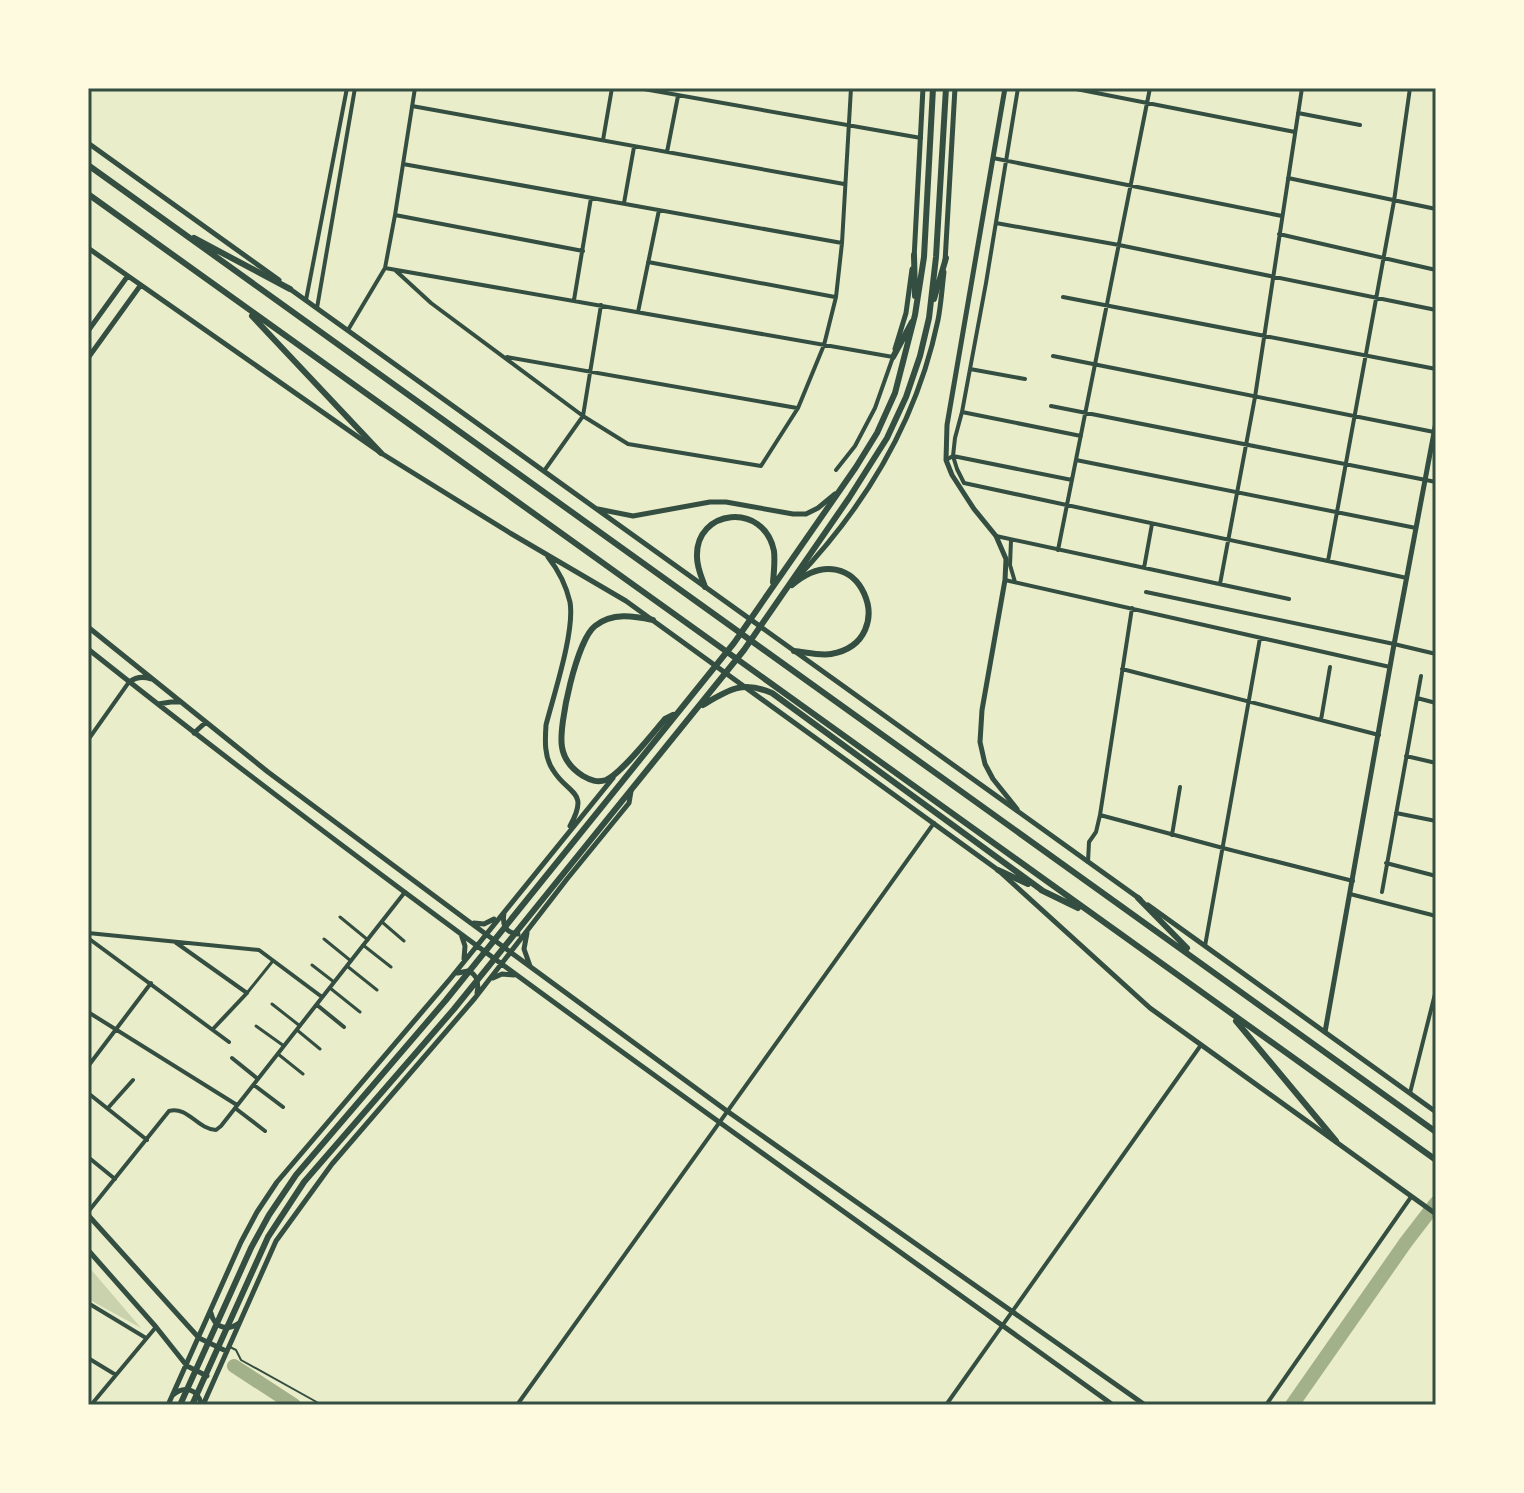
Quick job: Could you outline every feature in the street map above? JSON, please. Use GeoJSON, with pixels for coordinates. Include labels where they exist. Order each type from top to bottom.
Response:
{"type":"FeatureCollection","features":[{"type":"Feature","properties":{"kind":"highway"},"geometry":{"type":"LineString","coordinates":[[180,1405],[251,1248],[296,1175],[446,1000],[734,643],[877,433],[895,393],[915,315],[924,257],[933,88]]}},
{"type":"Feature","properties":{"kind":"highway"},"geometry":{"type":"LineString","coordinates":[[929,318],[936,257],[946,88]]}},
{"type":"Feature","properties":{"kind":"highway"},"geometry":{"type":"LineString","coordinates":[[88,165],[1436,1132]]}},
{"type":"Feature","properties":{"kind":"highway"},"geometry":{"type":"LineString","coordinates":[[88,194],[1436,1160]]}},
{"type":"Feature","properties":{"kind":"highway"},"geometry":{"type":"LineString","coordinates":[[175,229],[290,289]]}},
{"type":"Feature","properties":{"kind":"highway"},"geometry":{"type":"LineString","coordinates":[[893,357],[915,315],[914,255]]}},
{"type":"Feature","properties":{"kind":"highway"},"geometry":{"type":"LineString","coordinates":[[192,1405],[264,1246],[304,1182],[454,1009],[744,650],[849,498],[887,438],[906,397],[946,258]]}},
{"type":"Feature","properties":{"kind":"highway"},"geometry":{"type":"LineString","coordinates":[[241,305],[381,453]]}},
{"type":"Feature","properties":{"kind":"highway"},"geometry":{"type":"LineString","coordinates":[[705,587],[696,555],[705,532],[713,523],[726,517],[739,516],[762,528],[769,537],[774,550],[773,584]]}},
{"type":"Feature","properties":{"kind":"highway"},"geometry":{"type":"LineString","coordinates":[[783,592],[811,572],[833,570],[845,573],[858,582],[869,604],[866,627],[857,642],[845,650],[828,655],[794,651]]}},
{"type":"Feature","properties":{"kind":"highway"},"geometry":{"type":"LineString","coordinates":[[653,620],[634,616],[613,617],[597,624],[587,634],[576,662],[564,714],[562,750],[568,763],[578,773],[593,781],[604,781],[616,774],[665,719],[677,713]]}},
{"type":"Feature","properties":{"kind":"highway"},"geometry":{"type":"LineString","coordinates":[[696,708],[738,687],[761,688],[772,693],[1043,891]]}},
{"type":"Feature","properties":{"kind":"highway"},"geometry":{"type":"LineString","coordinates":[[998,870],[1092,914]]}},
{"type":"Feature","properties":{"kind":"highway"},"geometry":{"type":"LineString","coordinates":[[1138,898],[1198,959]]}},
{"type":"Feature","properties":{"kind":"highway"},"geometry":{"type":"LineString","coordinates":[[1229,1012],[1336,1141]]}},
{"type":"Feature","properties":{"kind":"main road"},"geometry":{"type":"LineString","coordinates":[[893,357],[906,313],[914,255],[923,88]]}},
{"type":"Feature","properties":{"kind":"main road"},"geometry":{"type":"LineString","coordinates":[[783,592],[825,549],[875,479],[896,443],[914,401],[938,320],[946,258],[955,88]]}},
{"type":"Feature","properties":{"kind":"main road"},"geometry":{"type":"LineString","coordinates":[[1005,88],[947,425],[946,460],[974,509],[996,536],[1006,559],[982,710],[980,742],[985,764],[993,779],[1020,813]]}},
{"type":"Feature","properties":{"kind":"main road"},"geometry":{"type":"LineString","coordinates":[[88,143],[1436,1112]]}},
{"type":"Feature","properties":{"kind":"main road"},"geometry":{"type":"LineString","coordinates":[[88,248],[381,453],[653,620],[998,870],[1150,1008],[1436,1214]]}},
{"type":"Feature","properties":{"kind":"main road"},"geometry":{"type":"LineString","coordinates":[[88,331],[127,277]]}},
{"type":"Feature","properties":{"kind":"main road"},"geometry":{"type":"LineString","coordinates":[[88,358],[90,350],[140,286]]}},
{"type":"Feature","properties":{"kind":"main road"},"geometry":{"type":"LineString","coordinates":[[1325,1032],[1436,422]]}},
{"type":"Feature","properties":{"kind":"main road"},"geometry":{"type":"LineString","coordinates":[[596,509],[633,516],[726,502],[806,514],[839,491]]}},
{"type":"Feature","properties":{"kind":"main road"},"geometry":{"type":"LineString","coordinates":[[545,553],[561,574],[570,604],[569,634],[545,740],[546,756],[553,772],[569,786],[578,800],[578,811],[565,836]]}},
{"type":"Feature","properties":{"kind":"main road"},"geometry":{"type":"LineString","coordinates":[[88,627],[268,772],[485,934],[727,1111],[1145,1405]]}},
{"type":"Feature","properties":{"kind":"main road"},"geometry":{"type":"LineString","coordinates":[[88,649],[194,733],[521,978],[1113,1405]]}},
{"type":"Feature","properties":{"kind":"main road"},"geometry":{"type":"LineString","coordinates":[[129,682],[146,677],[156,681]]}},
{"type":"Feature","properties":{"kind":"main road"},"geometry":{"type":"LineString","coordinates":[[158,704],[182,702]]}},
{"type":"Feature","properties":{"kind":"main road"},"geometry":{"type":"LineString","coordinates":[[194,733],[206,722]]}},
{"type":"Feature","properties":{"kind":"main road"},"geometry":{"type":"LineString","coordinates":[[260,783],[268,772]]}},
{"type":"Feature","properties":{"kind":"main road"},"geometry":{"type":"LineString","coordinates":[[169,1402],[244,1234],[277,1182],[450,979],[616,774]]}},
{"type":"Feature","properties":{"kind":"main road"},"geometry":{"type":"LineString","coordinates":[[202,1405],[276,1241],[314,1188],[475,998],[629,803],[632,788]]}},
{"type":"Feature","properties":{"kind":"main road"},"geometry":{"type":"LineString","coordinates":[[464,918],[484,924],[504,911]]}},
{"type":"Feature","properties":{"kind":"main road"},"geometry":{"type":"LineString","coordinates":[[504,911],[503,924],[509,931],[518,934],[529,928]]}},
{"type":"Feature","properties":{"kind":"main road"},"geometry":{"type":"LineString","coordinates":[[529,928],[524,949],[528,962],[537,972]]}},
{"type":"Feature","properties":{"kind":"main road"},"geometry":{"type":"LineString","coordinates":[[460,933],[465,946],[464,962]]}},
{"type":"Feature","properties":{"kind":"main road"},"geometry":{"type":"LineString","coordinates":[[450,979],[460,971],[472,973],[478,979],[475,998]]}},
{"type":"Feature","properties":{"kind":"main road"},"geometry":{"type":"LineString","coordinates":[[489,980],[502,974],[521,978]]}},
{"type":"Feature","properties":{"kind":"main road"},"geometry":{"type":"LineString","coordinates":[[88,1214],[199,1338],[228,1349]]}},
{"type":"Feature","properties":{"kind":"main road"},"geometry":{"type":"LineString","coordinates":[[88,1250],[187,1366],[215,1379]]}},
{"type":"Feature","properties":{"kind":"main road"},"geometry":{"type":"LineString","coordinates":[[212,1308],[213,1320],[221,1327],[231,1328],[240,1321]]}},
{"type":"Feature","properties":{"kind":"main road"},"geometry":{"type":"LineString","coordinates":[[169,1402],[178,1391],[187,1389],[196,1393],[202,1405]]}},
{"type":"Feature","properties":{"kind":"street"},"geometry":{"type":"LineString","coordinates":[[306,300],[347,88]]}},
{"type":"Feature","properties":{"kind":"street"},"geometry":{"type":"LineString","coordinates":[[317,308],[355,88]]}},
{"type":"Feature","properties":{"kind":"street"},"geometry":{"type":"LineString","coordinates":[[348,330],[385,268],[415,88]]}},
{"type":"Feature","properties":{"kind":"street"},"geometry":{"type":"LineString","coordinates":[[603,140],[612,88]]}},
{"type":"Feature","properties":{"kind":"street"},"geometry":{"type":"LineString","coordinates":[[642,88],[921,138]]}},
{"type":"Feature","properties":{"kind":"street"},"geometry":{"type":"LineString","coordinates":[[395,270],[431,303],[583,416],[628,444],[761,466],[798,408],[824,345],[836,297],[851,88]]}},
{"type":"Feature","properties":{"kind":"street"},"geometry":{"type":"LineString","coordinates":[[1018,88],[970,369],[955,438],[953,456],[964,483],[1407,578]]}},
{"type":"Feature","properties":{"kind":"street"},"geometry":{"type":"LineString","coordinates":[[1071,88],[1295,132]]}},
{"type":"Feature","properties":{"kind":"street"},"geometry":{"type":"LineString","coordinates":[[1058,550],[1150,88]]}},
{"type":"Feature","properties":{"kind":"street"},"geometry":{"type":"LineString","coordinates":[[1220,584],[1255,397],[1302,88]]}},
{"type":"Feature","properties":{"kind":"street"},"geometry":{"type":"LineString","coordinates":[[1328,561],[1394,201],[1410,88]]}},
{"type":"Feature","properties":{"kind":"street"},"geometry":{"type":"LineString","coordinates":[[667,152],[679,95]]}},
{"type":"Feature","properties":{"kind":"street"},"geometry":{"type":"LineString","coordinates":[[412,106],[844,184]]}},
{"type":"Feature","properties":{"kind":"street"},"geometry":{"type":"LineString","coordinates":[[1298,113],[1360,125]]}},
{"type":"Feature","properties":{"kind":"street"},"geometry":{"type":"LineString","coordinates":[[624,203],[634,146]]}},
{"type":"Feature","properties":{"kind":"street"},"geometry":{"type":"LineString","coordinates":[[993,158],[1282,216]]}},
{"type":"Feature","properties":{"kind":"street"},"geometry":{"type":"LineString","coordinates":[[403,164],[842,243]]}},
{"type":"Feature","properties":{"kind":"street"},"geometry":{"type":"LineString","coordinates":[[1288,178],[1436,209]]}},
{"type":"Feature","properties":{"kind":"street"},"geometry":{"type":"LineString","coordinates":[[574,300],[591,198]]}},
{"type":"Feature","properties":{"kind":"street"},"geometry":{"type":"LineString","coordinates":[[638,312],[659,210]]}},
{"type":"Feature","properties":{"kind":"street"},"geometry":{"type":"LineString","coordinates":[[395,215],[583,251]]}},
{"type":"Feature","properties":{"kind":"street"},"geometry":{"type":"LineString","coordinates":[[996,223],[1436,310]]}},
{"type":"Feature","properties":{"kind":"street"},"geometry":{"type":"LineString","coordinates":[[1279,234],[1436,270]]}},
{"type":"Feature","properties":{"kind":"street"},"geometry":{"type":"LineString","coordinates":[[648,262],[836,297]]}},
{"type":"Feature","properties":{"kind":"street"},"geometry":{"type":"LineString","coordinates":[[313,266],[318,270],[323,268]]}},
{"type":"Feature","properties":{"kind":"street"},"geometry":{"type":"LineString","coordinates":[[385,268],[893,357],[875,408],[855,446],[836,470]]}},
{"type":"Feature","properties":{"kind":"street"},"geometry":{"type":"LineString","coordinates":[[1063,297],[1436,369]]}},
{"type":"Feature","properties":{"kind":"street"},"geometry":{"type":"LineString","coordinates":[[544,471],[583,416],[601,305]]}},
{"type":"Feature","properties":{"kind":"street"},"geometry":{"type":"LineString","coordinates":[[1053,356],[1434,432]]}},
{"type":"Feature","properties":{"kind":"street"},"geometry":{"type":"LineString","coordinates":[[504,357],[798,408]]}},
{"type":"Feature","properties":{"kind":"street"},"geometry":{"type":"LineString","coordinates":[[970,369],[1025,379]]}},
{"type":"Feature","properties":{"kind":"street"},"geometry":{"type":"LineString","coordinates":[[1051,406],[1436,482]]}},
{"type":"Feature","properties":{"kind":"street"},"geometry":{"type":"LineString","coordinates":[[962,412],[1081,436]]}},
{"type":"Feature","properties":{"kind":"street"},"geometry":{"type":"LineString","coordinates":[[946,460],[953,456],[1072,480]]}},
{"type":"Feature","properties":{"kind":"street"},"geometry":{"type":"LineString","coordinates":[[1076,460],[1416,528]]}},
{"type":"Feature","properties":{"kind":"street"},"geometry":{"type":"LineString","coordinates":[[1144,568],[1152,524]]}},
{"type":"Feature","properties":{"kind":"street"},"geometry":{"type":"LineString","coordinates":[[996,536],[1289,599]]}},
{"type":"Feature","properties":{"kind":"street"},"geometry":{"type":"LineString","coordinates":[[1011,540],[1010,565],[1015,582]]}},
{"type":"Feature","properties":{"kind":"street"},"geometry":{"type":"LineString","coordinates":[[1005,580],[1390,665]]}},
{"type":"Feature","properties":{"kind":"street"},"geometry":{"type":"LineString","coordinates":[[1146,592],[1436,654]]}},
{"type":"Feature","properties":{"kind":"street"},"geometry":{"type":"LineString","coordinates":[[1088,862],[1089,842],[1096,832],[1100,815],[1132,608]]}},
{"type":"Feature","properties":{"kind":"street"},"geometry":{"type":"LineString","coordinates":[[1205,946],[1260,638]]}},
{"type":"Feature","properties":{"kind":"street"},"geometry":{"type":"LineString","coordinates":[[1321,720],[1330,667]]}},
{"type":"Feature","properties":{"kind":"street"},"geometry":{"type":"LineString","coordinates":[[1122,669],[1379,735]]}},
{"type":"Feature","properties":{"kind":"street"},"geometry":{"type":"LineString","coordinates":[[1382,892],[1421,676]]}},
{"type":"Feature","properties":{"kind":"street"},"geometry":{"type":"LineString","coordinates":[[88,740],[129,682]]}},
{"type":"Feature","properties":{"kind":"street"},"geometry":{"type":"LineString","coordinates":[[1417,698],[1436,703]]}},
{"type":"Feature","properties":{"kind":"street"},"geometry":{"type":"LineString","coordinates":[[1406,756],[1436,763]]}},
{"type":"Feature","properties":{"kind":"street"},"geometry":{"type":"LineString","coordinates":[[1172,835],[1180,787]]}},
{"type":"Feature","properties":{"kind":"street"},"geometry":{"type":"LineString","coordinates":[[1396,813],[1436,821]]}},
{"type":"Feature","properties":{"kind":"street"},"geometry":{"type":"LineString","coordinates":[[1100,815],[1353,881]]}},
{"type":"Feature","properties":{"kind":"street"},"geometry":{"type":"LineString","coordinates":[[517,1405],[934,823]]}},
{"type":"Feature","properties":{"kind":"street"},"geometry":{"type":"LineString","coordinates":[[1386,863],[1436,876]]}},
{"type":"Feature","properties":{"kind":"street"},"geometry":{"type":"LineString","coordinates":[[88,1214],[169,1111],[180,1110],[209,1130],[216,1130],[405,892]]}},
{"type":"Feature","properties":{"kind":"street"},"geometry":{"type":"LineString","coordinates":[[1350,894],[1436,916]]}},
{"type":"Feature","properties":{"kind":"street"},"geometry":{"type":"LineString","coordinates":[[340,917],[368,940]]}},
{"type":"Feature","properties":{"kind":"street"},"geometry":{"type":"LineString","coordinates":[[382,922],[404,941]]}},
{"type":"Feature","properties":{"kind":"street"},"geometry":{"type":"LineString","coordinates":[[88,935],[173,940],[259,950],[322,997]]}},
{"type":"Feature","properties":{"kind":"street"},"geometry":{"type":"LineString","coordinates":[[88,935],[229,1042]]}},
{"type":"Feature","properties":{"kind":"street"},"geometry":{"type":"LineString","coordinates":[[324,939],[377,990]]}},
{"type":"Feature","properties":{"kind":"street"},"geometry":{"type":"LineString","coordinates":[[173,940],[247,993]]}},
{"type":"Feature","properties":{"kind":"street"},"geometry":{"type":"LineString","coordinates":[[363,945],[391,967]]}},
{"type":"Feature","properties":{"kind":"street"},"geometry":{"type":"LineString","coordinates":[[213,1029],[273,960]]}},
{"type":"Feature","properties":{"kind":"street"},"geometry":{"type":"LineString","coordinates":[[312,965],[334,982]]}},
{"type":"Feature","properties":{"kind":"street"},"geometry":{"type":"LineString","coordinates":[[89,1065],[151,983]]}},
{"type":"Feature","properties":{"kind":"street"},"geometry":{"type":"LineString","coordinates":[[330,988],[360,1012]]}},
{"type":"Feature","properties":{"kind":"street"},"geometry":{"type":"LineString","coordinates":[[1410,1093],[1436,990]]}},
{"type":"Feature","properties":{"kind":"street"},"geometry":{"type":"LineString","coordinates":[[272,1004],[320,1049]]}},
{"type":"Feature","properties":{"kind":"street"},"geometry":{"type":"LineString","coordinates":[[317,1005],[344,1027]]}},
{"type":"Feature","properties":{"kind":"street"},"geometry":{"type":"LineString","coordinates":[[88,1012],[236,1107],[265,1131]]}},
{"type":"Feature","properties":{"kind":"street"},"geometry":{"type":"LineString","coordinates":[[256,1026],[284,1046]]}},
{"type":"Feature","properties":{"kind":"street"},"geometry":{"type":"LineString","coordinates":[[946,1405],[1201,1045]]}},
{"type":"Feature","properties":{"kind":"street"},"geometry":{"type":"LineString","coordinates":[[278,1054],[303,1074]]}},
{"type":"Feature","properties":{"kind":"street"},"geometry":{"type":"LineString","coordinates":[[232,1058],[258,1079]]}},
{"type":"Feature","properties":{"kind":"street"},"geometry":{"type":"LineString","coordinates":[[107,1109],[133,1080]]}},
{"type":"Feature","properties":{"kind":"street"},"geometry":{"type":"LineString","coordinates":[[254,1085],[283,1107]]}},
{"type":"Feature","properties":{"kind":"street"},"geometry":{"type":"LineString","coordinates":[[88,1093],[147,1140]]}},
{"type":"Feature","properties":{"kind":"street"},"geometry":{"type":"LineString","coordinates":[[88,1157],[115,1179]]}},
{"type":"Feature","properties":{"kind":"street"},"geometry":{"type":"LineString","coordinates":[[1266,1405],[1411,1197]]}},
{"type":"Feature","properties":{"kind":"street"},"geometry":{"type":"LineString","coordinates":[[88,1303],[146,1338]]}},
{"type":"Feature","properties":{"kind":"street"},"geometry":{"type":"LineString","coordinates":[[91,1405],[156,1327]]}},
{"type":"Feature","properties":{"kind":"street"},"geometry":{"type":"LineString","coordinates":[[88,1358],[116,1375]]}},
{"type":"Feature","properties":{"kind":"lane"},"geometry":{"type":"LineString","coordinates":[[228,1349],[236,1350],[241,1360],[322,1405]]}},
{"type":"Feature","properties":{"kind":"green space"},"geometry":{"type":"Polygon","coordinates":[[[88,1266],[141,1328],[88,1299],[88,1266]]]}},
{"type":"Feature","properties":{"kind":"waterway"},"geometry":{"type":"LineString","coordinates":[[1292,1405],[1436,1203]]}},
{"type":"Feature","properties":{"kind":"waterway"},"geometry":{"type":"LineString","coordinates":[[234,1366],[294,1405]]}}]}
